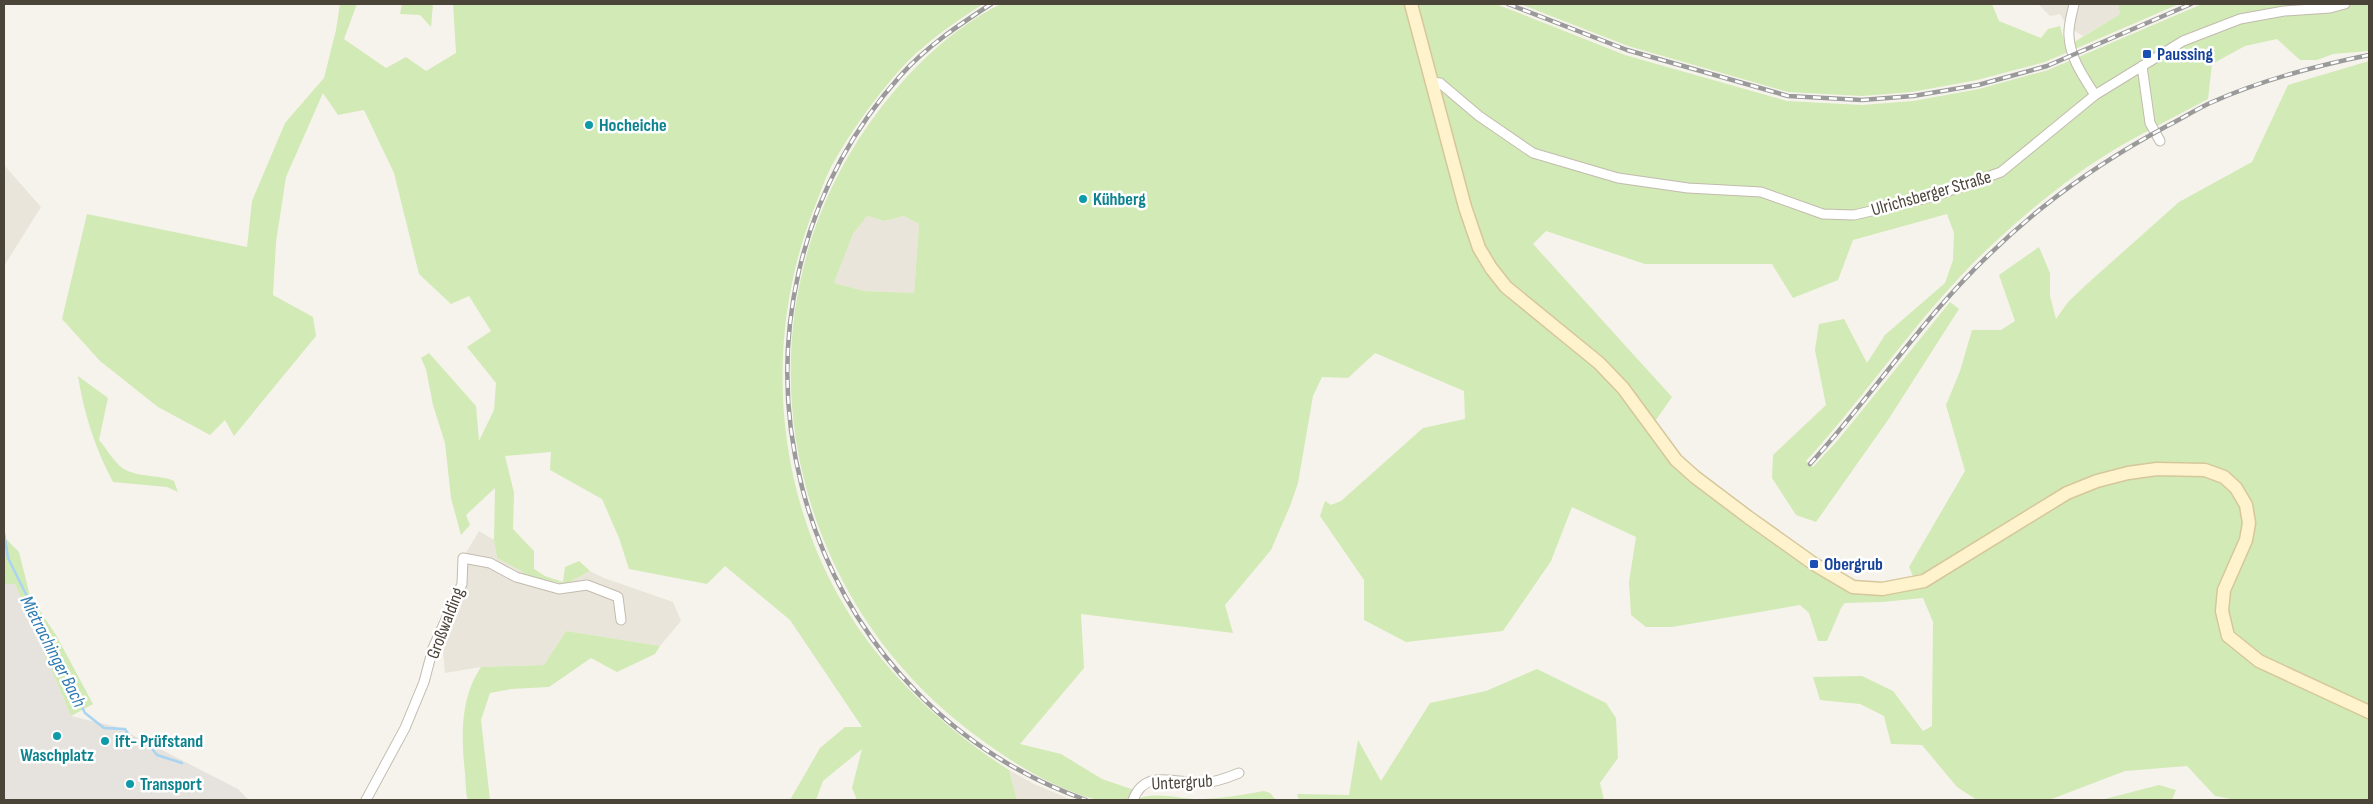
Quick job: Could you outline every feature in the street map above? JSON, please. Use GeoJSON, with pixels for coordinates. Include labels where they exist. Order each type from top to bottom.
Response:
{"type":"FeatureCollection","features":[{"type":"Feature","properties":{"kind":"street"},"geometry":{"type":"LineString","coordinates":[[1411,4],[1472,229],[1480,248],[1498,278],[1599,363],[1623,388],[1672,454],[1695,477],[1814,564],[1853,587],[1882,590],[1924,582],[2066,493],[2128,473],[2181,468],[2205,470],[2224,477],[2236,488],[2246,504],[2249,523],[2246,540],[2224,590],[2222,611],[2228,636],[2259,661],[2369,712]]}},
{"type":"Feature","properties":{"kind":"street"},"geometry":{"type":"LineString","coordinates":[[2074,4],[2069,35],[2078,68],[2095,95]]}},
{"type":"Feature","properties":{"kind":"street","name":"Ulrichsberger Straße"},"geometry":{"type":"LineString","coordinates":[[1431,82],[1440,83],[1479,116],[1533,153],[1618,178],[1688,188],[1761,192],[1823,214],[1854,215],[1935,196],[2001,172],[2095,95],[2183,41],[2240,19],[2284,10],[2330,8],[2345,4]]}},
{"type":"Feature","properties":{"kind":"street"},"geometry":{"type":"LineString","coordinates":[[2142,66],[2150,122],[2160,141]]}},
{"type":"Feature","properties":{"kind":"street","name":"Großwalding"},"geometry":{"type":"LineString","coordinates":[[366,800],[405,728],[424,682],[433,648],[462,584],[463,558],[490,562],[516,577],[559,589],[587,585],[618,597],[621,620]]}},
{"type":"Feature","properties":{"kind":"street","name":"Untergrub"},"geometry":{"type":"LineString","coordinates":[[1133,800],[1140,787],[1153,780],[1212,782],[1239,773]]}},
{"type":"Feature","properties":{"kind":"shaded area"},"geometry":{"type":"Polygon","coordinates":[[[2038,4],[2118,4],[2120,14],[2083,36],[2067,26],[2060,14],[2050,16],[2038,4]]]}},
{"type":"Feature","properties":{"kind":"shaded area"},"geometry":{"type":"Polygon","coordinates":[[[4,165],[41,207],[4,266],[4,165]]]}},
{"type":"Feature","properties":{"kind":"shaded area"},"geometry":{"type":"Polygon","coordinates":[[[867,216],[884,221],[904,216],[919,224],[914,293],[864,291],[834,283],[853,234],[867,216]]]}},
{"type":"Feature","properties":{"kind":"shaded area"},"geometry":{"type":"Polygon","coordinates":[[[479,531],[494,540],[497,558],[523,572],[522,575],[566,584],[590,571],[604,578],[673,602],[681,621],[660,646],[566,631],[544,665],[481,667],[445,673],[441,630],[462,584],[463,558],[479,531]]]}},
{"type":"Feature","properties":{"kind":"shaded area"},"geometry":{"type":"Polygon","coordinates":[[[4,584],[15,584],[71,716],[117,727],[238,789],[249,800],[4,800],[4,584]]]}},
{"type":"Feature","properties":{"kind":"shaded area"},"geometry":{"type":"Polygon","coordinates":[[[1009,770],[1034,784],[1072,800],[1017,800],[1009,770]]]}},
{"type":"Feature","properties":{"kind":"green space"},"geometry":{"type":"Polygon","coordinates":[[[340,4],[357,4],[344,39],[386,68],[406,57],[426,71],[456,53],[453,4],[983,4],[937,36],[906,63],[861,118],[831,167],[810,219],[796,266],[787,315],[783,364],[784,414],[791,463],[802,511],[820,558],[842,602],[876,651],[915,696],[960,735],[1009,770],[1017,800],[857,800],[852,788],[862,749],[823,781],[816,800],[790,800],[820,748],[845,727],[862,727],[790,620],[725,566],[707,584],[629,569],[619,538],[602,499],[550,470],[551,452],[505,456],[514,493],[513,529],[534,551],[534,569],[545,576],[563,582],[565,567],[579,561],[590,571],[566,584],[522,575],[523,572],[497,558],[494,540],[495,488],[466,515],[470,525],[461,535],[451,498],[445,443],[433,405],[426,369],[421,358],[429,353],[476,406],[479,441],[494,410],[496,383],[467,347],[491,331],[469,296],[451,304],[419,274],[394,173],[364,110],[338,115],[323,93],[286,177],[276,242],[273,295],[313,317],[316,336],[234,436],[225,420],[210,435],[158,407],[100,361],[62,319],[87,214],[247,247],[252,201],[285,123],[324,78],[336,30],[340,4]]]}},
{"type":"Feature","properties":{"kind":"green space"},"geometry":{"type":"Polygon","coordinates":[[[402,4],[433,4],[431,27],[420,15],[400,14],[402,4]]]}},
{"type":"Feature","properties":{"kind":"green space"},"geometry":{"type":"Polygon","coordinates":[[[1001,4],[1496,4],[1625,55],[1787,101],[1862,105],[1913,101],[1979,89],[2048,70],[2202,4],[2369,4],[2369,51],[2333,54],[2317,60],[2300,60],[2277,39],[2245,46],[2212,64],[2208,99],[2154,127],[2088,166],[2041,202],[1996,241],[1945,293],[1806,461],[1813,467],[1838,440],[1950,302],[1959,309],[1888,420],[1816,522],[1796,515],[1772,478],[1773,455],[1826,405],[1815,350],[1819,324],[1844,319],[1867,363],[1885,335],[1945,283],[1953,260],[1954,233],[1947,214],[1853,240],[1838,280],[1793,298],[1772,264],[1645,264],[1546,231],[1533,244],[1672,397],[1651,427],[1676,460],[1853,587],[1916,583],[1909,567],[1965,471],[1946,405],[1960,371],[1972,330],[2001,330],[2015,321],[1999,275],[2039,247],[2050,273],[2050,296],[2056,319],[2068,302],[2179,202],[2252,162],[2288,85],[2369,61],[2369,800],[2236,800],[2215,796],[2187,766],[2125,771],[2049,800],[1977,800],[1957,787],[1922,745],[1891,744],[1884,716],[1860,704],[1820,700],[1813,677],[1862,676],[1893,691],[1923,731],[1932,726],[1933,622],[1923,598],[1845,603],[1827,641],[1818,641],[1809,613],[1800,605],[1672,627],[1646,627],[1631,615],[1629,582],[1636,537],[1572,507],[1551,561],[1503,631],[1406,642],[1364,620],[1364,580],[1320,516],[1325,501],[1331,505],[1341,501],[1423,428],[1465,419],[1464,391],[1375,353],[1348,378],[1322,377],[1313,396],[1298,483],[1290,506],[1271,550],[1225,605],[1233,633],[1081,614],[1084,668],[1020,744],[1061,754],[1102,779],[1134,790],[1130,800],[1103,801],[1082,795],[1045,780],[1027,770],[962,725],[899,664],[850,594],[815,517],[795,436],[791,352],[803,269],[831,189],[877,113],[903,81],[948,38],[1001,4]],[[867,216],[853,234],[834,283],[864,291],[914,293],[919,224],[904,216],[884,221],[867,216]]]}},
{"type":"Feature","properties":{"kind":"green space"},"geometry":{"type":"Polygon","coordinates":[[[1520,4],[1992,4],[1999,21],[2041,38],[2048,29],[2060,26],[2066,47],[2120,14],[2118,4],[2179,4],[2045,62],[1977,80],[1912,92],[1862,96],[1788,92],[1628,46],[1520,4]]]}},
{"type":"Feature","properties":{"kind":"green space"},"geometry":{"type":"Polygon","coordinates":[[[78,376],[108,398],[99,440],[115,461],[121,467],[133,473],[174,481],[178,492],[167,487],[113,482],[91,430],[83,404],[78,376]]]}},
{"type":"Feature","properties":{"kind":"green space"},"geometry":{"type":"Polygon","coordinates":[[[4,537],[19,552],[30,596],[56,635],[93,704],[71,716],[15,584],[4,584],[4,537]]]}},
{"type":"Feature","properties":{"kind":"green space"},"geometry":{"type":"Polygon","coordinates":[[[566,631],[660,646],[655,654],[617,672],[591,658],[549,687],[511,689],[490,693],[481,720],[490,800],[468,800],[463,732],[466,705],[474,679],[481,667],[544,665],[566,631]]]}},
{"type":"Feature","properties":{"kind":"green space"},"geometry":{"type":"Polygon","coordinates":[[[1537,669],[1606,703],[1616,718],[1618,758],[1600,783],[1604,800],[1299,800],[1297,794],[1349,795],[1358,740],[1381,781],[1430,703],[1486,691],[1537,669]]]}},
{"type":"Feature","properties":{"kind":"green space"},"geometry":{"type":"Polygon","coordinates":[[[2159,785],[2176,790],[2172,800],[2101,800],[2159,785]]]}},
{"type":"Feature","properties":{"kind":"green space"},"geometry":{"type":"Polygon","coordinates":[[[1264,791],[1270,793],[1276,800],[1135,800],[1151,796],[1210,799],[1264,791]]]}},
{"type":"Feature","properties":{"kind":"waterway","name":"Mietrachinger Bach"},"geometry":{"type":"LineString","coordinates":[[4,533],[8,558],[85,713],[104,728],[125,729],[130,737],[128,742],[149,745],[157,755],[182,763]]}},
{"type":"Feature","properties":{"kind":"railway"},"geometry":{"type":"LineString","coordinates":[[991,4],[932,45],[911,64],[901,75],[836,170],[798,273],[788,381],[802,487],[840,587],[901,675],[984,748],[1086,800]]}},
{"type":"Feature","properties":{"kind":"railway"},"geometry":{"type":"LineString","coordinates":[[1508,4],[1627,50],[1788,96],[1862,100],[1913,96],[1978,85],[2047,66],[2191,4]]}},
{"type":"Feature","properties":{"kind":"railway"},"geometry":{"type":"LineString","coordinates":[[1810,464],[1963,281],[2016,230],[2072,185],[2102,164],[2210,103],[2288,74],[2369,55]]}},
{"type":"Feature","properties":{"kind":"place","name":"Paussing"},"geometry":{"type":"Point","coordinates":[2147,54]}},
{"type":"Feature","properties":{"kind":"place","name":"Hocheiche"},"geometry":{"type":"Point","coordinates":[589,125]}},
{"type":"Feature","properties":{"kind":"place","name":"Kühberg"},"geometry":{"type":"Point","coordinates":[1083,199]}},
{"type":"Feature","properties":{"kind":"place","name":"Obergrub"},"geometry":{"type":"Point","coordinates":[1814,564]}},
{"type":"Feature","properties":{"kind":"place","name":"Waschplatz"},"geometry":{"type":"Point","coordinates":[57,736]}},
{"type":"Feature","properties":{"kind":"place","name":"ift- Prüfstand"},"geometry":{"type":"Point","coordinates":[105,741]}},
{"type":"Feature","properties":{"kind":"place","name":"Transport"},"geometry":{"type":"Point","coordinates":[130,784]}}]}
